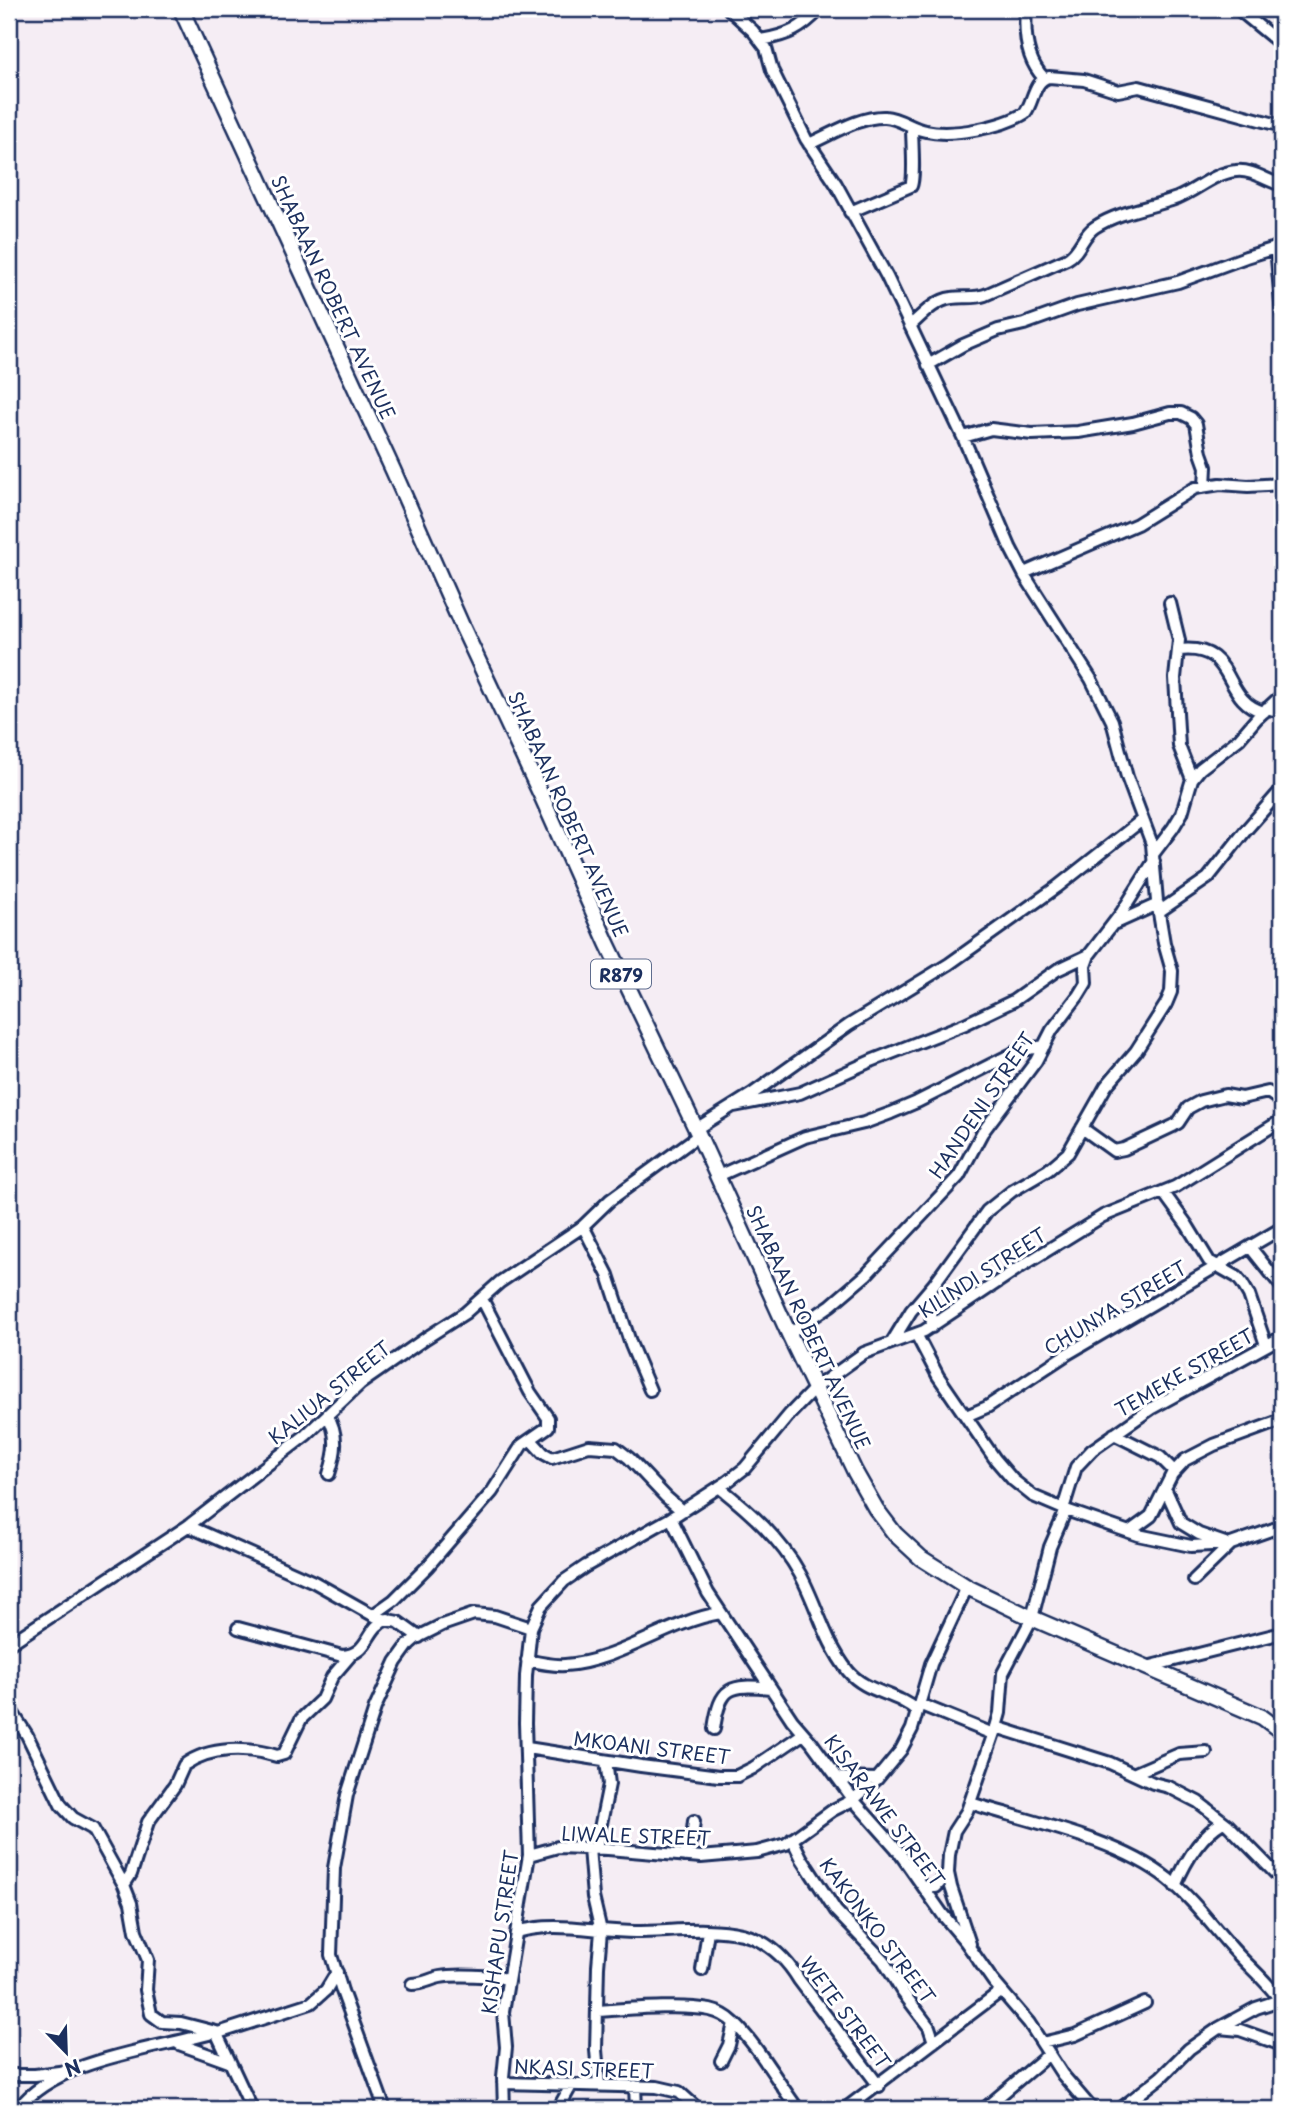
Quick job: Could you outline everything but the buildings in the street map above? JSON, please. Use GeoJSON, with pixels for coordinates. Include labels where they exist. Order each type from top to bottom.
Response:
{"type":"FeatureCollection","features":[{"type":"Feature","properties":{"kind":"main road","name":"SHABAAN ROBERT AVENUE"},"geometry":{"type":"LineString","coordinates":[[181,9],[607,943],[698,1132],[855,1472],[882,1517],[895,1534],[921,1558],[967,1587],[1032,1618],[1262,1717],[1282,1732]]}},
{"type":"Feature","properties":{"kind":"street"},"geometry":{"type":"LineString","coordinates":[[729,9],[761,40],[772,69],[809,144],[836,184],[887,277],[964,437],[1010,547],[1091,679],[1112,720],[1154,857],[1164,943],[1172,971],[1171,992],[1136,1051],[1106,1086],[1075,1143],[1060,1161],[997,1202],[982,1217],[911,1311],[892,1342]]}},
{"type":"Feature","properties":{"kind":"street"},"geometry":{"type":"LineString","coordinates":[[761,40],[790,33],[806,24],[820,9]]}},
{"type":"Feature","properties":{"kind":"street"},"geometry":{"type":"LineString","coordinates":[[1026,9],[1028,51],[1038,72],[1044,78],[1084,80],[1118,90],[1139,87],[1282,126]]}},
{"type":"Feature","properties":{"kind":"street"},"geometry":{"type":"LineString","coordinates":[[1238,9],[1277,41]]}},
{"type":"Feature","properties":{"kind":"street"},"geometry":{"type":"LineString","coordinates":[[1281,9],[1277,41],[1282,54]]}},
{"type":"Feature","properties":{"kind":"street"},"geometry":{"type":"LineString","coordinates":[[809,144],[846,128],[882,117],[936,133],[1008,121],[1021,116],[1029,109],[1038,84],[1044,78]]}},
{"type":"Feature","properties":{"kind":"street"},"geometry":{"type":"LineString","coordinates":[[850,212],[911,186],[912,128]]}},
{"type":"Feature","properties":{"kind":"street"},"geometry":{"type":"LineString","coordinates":[[910,326],[936,304],[952,298],[976,298],[1067,259],[1077,252],[1087,234],[1095,227],[1130,212],[1180,197],[1221,174],[1243,171],[1282,185]]}},
{"type":"Feature","properties":{"kind":"street"},"geometry":{"type":"LineString","coordinates":[[928,365],[962,345],[998,330],[1024,324],[1077,305],[1178,282],[1279,247],[1282,315]]}},
{"type":"Feature","properties":{"kind":"street"},"geometry":{"type":"LineString","coordinates":[[964,437],[991,429],[1032,434],[1077,432],[1133,424],[1170,413],[1181,414],[1191,418],[1196,424],[1206,467],[1205,485]]}},
{"type":"Feature","properties":{"kind":"street"},"geometry":{"type":"LineString","coordinates":[[1024,573],[1137,524],[1184,494],[1205,485],[1282,484]]}},
{"type":"Feature","properties":{"kind":"street"},"geometry":{"type":"LineString","coordinates":[[1170,603],[1179,640],[1174,678],[1179,746],[1192,779],[1200,769],[1243,735],[1282,695]]}},
{"type":"Feature","properties":{"kind":"street"},"geometry":{"type":"LineString","coordinates":[[1179,650],[1195,649],[1217,659],[1242,698],[1256,710],[1277,711],[1282,708]]}},
{"type":"Feature","properties":{"kind":"street","name":"HANDENI STREET"},"geometry":{"type":"LineString","coordinates":[[789,1334],[857,1284],[965,1168],[982,1133],[1036,1061],[1052,1030],[1086,984],[1085,966],[1089,955],[1112,925],[1182,813],[1192,779]]}},
{"type":"Feature","properties":{"kind":"street"},"geometry":{"type":"LineString","coordinates":[[1112,925],[1159,908],[1208,878],[1282,789]]}},
{"type":"Feature","properties":{"kind":"street","name":"KALIUA STREET"},"geometry":{"type":"LineString","coordinates":[[9,1644],[188,1526],[306,1435],[360,1384],[457,1319],[500,1282],[583,1226],[611,1200],[698,1132],[849,1025],[949,964],[1057,887],[1142,820]]}},
{"type":"Feature","properties":{"kind":"street"},"geometry":{"type":"LineString","coordinates":[[732,1107],[800,1093],[871,1061],[965,1024],[1013,1000],[1057,970],[1089,955]]}},
{"type":"Feature","properties":{"kind":"street"},"geometry":{"type":"LineString","coordinates":[[718,1176],[805,1137],[864,1123],[891,1113],[1018,1051],[1044,1046]]}},
{"type":"Feature","properties":{"kind":"street"},"geometry":{"type":"LineString","coordinates":[[1082,1128],[1108,1148],[1119,1150],[1173,1126],[1188,1108],[1201,1101],[1225,1095],[1242,1098],[1268,1092],[1282,1102]]}},
{"type":"Feature","properties":{"kind":"street","name":"KILINDI STREET"},"geometry":{"type":"LineString","coordinates":[[527,1753],[524,1700],[531,1628],[541,1606],[564,1581],[606,1553],[671,1518],[745,1468],[789,1415],[816,1388],[864,1353],[932,1326],[1103,1216],[1193,1177],[1282,1120]]}},
{"type":"Feature","properties":{"kind":"street"},"geometry":{"type":"LineString","coordinates":[[1163,1192],[1211,1263],[1242,1283],[1249,1295],[1266,1345]]}},
{"type":"Feature","properties":{"kind":"street"},"geometry":{"type":"LineString","coordinates":[[583,1226],[608,1275],[631,1345],[650,1390]]}},
{"type":"Feature","properties":{"kind":"street","name":"CHUNYA STREET"},"geometry":{"type":"LineString","coordinates":[[966,1416],[987,1407],[1079,1347],[1282,1228]]}},
{"type":"Feature","properties":{"kind":"street"},"geometry":{"type":"LineString","coordinates":[[1250,1247],[1282,1287]]}},
{"type":"Feature","properties":{"kind":"street"},"geometry":{"type":"LineString","coordinates":[[1200,1277],[1204,1254]]}},
{"type":"Feature","properties":{"kind":"street"},"geometry":{"type":"LineString","coordinates":[[926,1294],[932,1326]]}},
{"type":"Feature","properties":{"kind":"street"},"geometry":{"type":"LineString","coordinates":[[373,1615],[394,1600],[435,1559],[492,1492],[522,1445],[547,1429],[548,1418],[523,1379],[482,1299]]}},
{"type":"Feature","properties":{"kind":"street"},"geometry":{"type":"LineString","coordinates":[[916,1334],[938,1376],[995,1459],[1013,1480],[1033,1496],[1129,1532],[1191,1546],[1229,1544],[1282,1526]]}},
{"type":"Feature","properties":{"kind":"street","name":"TEMEKE STREET"},"geometry":{"type":"LineString","coordinates":[[948,1873],[954,1831],[970,1802],[1000,1713],[1003,1673],[1032,1618],[1050,1547],[1079,1462],[1152,1408],[1282,1337]]}},
{"type":"Feature","properties":{"kind":"street"},"geometry":{"type":"LineString","coordinates":[[327,1415],[336,1438],[329,1474]]}},
{"type":"Feature","properties":{"kind":"street"},"geometry":{"type":"LineString","coordinates":[[1129,1532],[1151,1516],[1174,1471],[1199,1451],[1282,1420]]}},
{"type":"Feature","properties":{"kind":"street"},"geometry":{"type":"LineString","coordinates":[[1114,1434],[1160,1457],[1174,1471]]}},
{"type":"Feature","properties":{"kind":"street"},"geometry":{"type":"LineString","coordinates":[[531,1440],[547,1457],[552,1458],[589,1446],[615,1448],[629,1458],[682,1511]]}},
{"type":"Feature","properties":{"kind":"street"},"geometry":{"type":"LineString","coordinates":[[719,1487],[755,1516],[799,1572],[827,1636],[848,1672],[860,1683],[918,1707],[1135,1773],[1153,1783],[1169,1787],[1198,1802],[1223,1822],[1253,1848],[1282,1880]]}},
{"type":"Feature","properties":{"kind":"street"},"geometry":{"type":"LineString","coordinates":[[1166,1488],[1181,1523],[1199,1534],[1229,1544]]}},
{"type":"Feature","properties":{"kind":"street","name":"KISARAWE STREET"},"geometry":{"type":"LineString","coordinates":[[671,1518],[720,1613],[803,1734],[853,1800],[896,1848],[943,1915],[1029,2023],[1062,2074],[1092,2109]]}},
{"type":"Feature","properties":{"kind":"street"},"geometry":{"type":"LineString","coordinates":[[188,1526],[314,1582],[373,1615],[405,1626],[419,1637]]}},
{"type":"Feature","properties":{"kind":"street"},"geometry":{"type":"LineString","coordinates":[[1194,1580],[1229,1544]]}},
{"type":"Feature","properties":{"kind":"street"},"geometry":{"type":"LineString","coordinates":[[838,1778],[877,1779],[901,1750],[912,1729],[938,1647],[967,1587]]}},
{"type":"Feature","properties":{"kind":"street"},"geometry":{"type":"LineString","coordinates":[[527,1660],[551,1665],[589,1662],[690,1619],[720,1613]]}},
{"type":"Feature","properties":{"kind":"street"},"geometry":{"type":"LineString","coordinates":[[385,2109],[331,1955],[337,1843],[347,1795],[375,1709],[404,1650],[419,1637],[442,1625],[474,1614],[495,1616],[531,1628]]}},
{"type":"Feature","properties":{"kind":"street"},"geometry":{"type":"LineString","coordinates":[[124,1885],[131,1874],[148,1822],[175,1785],[184,1765],[214,1752],[249,1750],[277,1756],[284,1754],[301,1719],[322,1699],[332,1677],[350,1656],[365,1646],[379,1622],[388,1619]]}},
{"type":"Feature","properties":{"kind":"street"},"geometry":{"type":"LineString","coordinates":[[238,1628],[336,1655],[350,1656]]}},
{"type":"Feature","properties":{"kind":"street"},"geometry":{"type":"LineString","coordinates":[[1147,1667],[1282,1633]]}},
{"type":"Feature","properties":{"kind":"street"},"geometry":{"type":"LineString","coordinates":[[714,1729],[719,1704],[729,1692],[741,1685],[771,1688]]}},
{"type":"Feature","properties":{"kind":"street"},"geometry":{"type":"LineString","coordinates":[[9,1707],[27,1734],[61,1805],[73,1818],[93,1829],[124,1885],[131,1903],[136,1931],[148,1960],[146,1990],[151,2014],[162,2022],[181,2023],[217,2032]]}},
{"type":"Feature","properties":{"kind":"street","name":"MKOANI STREET"},"geometry":{"type":"LineString","coordinates":[[527,1753],[737,1776],[803,1734]]}},
{"type":"Feature","properties":{"kind":"street"},"geometry":{"type":"LineString","coordinates":[[1135,1773],[1179,1755],[1206,1752]]}},
{"type":"Feature","properties":{"kind":"street","name":"KISHAPU STREET"},"geometry":{"type":"LineString","coordinates":[[504,2109],[506,2047],[503,2012],[529,1855],[527,1753]]}},
{"type":"Feature","properties":{"kind":"street"},"geometry":{"type":"LineString","coordinates":[[599,2084],[597,2011],[601,1931],[593,1897],[593,1848],[609,1784],[606,1761]]}},
{"type":"Feature","properties":{"kind":"street","name":"LIWALE STREET"},"geometry":{"type":"LineString","coordinates":[[529,1855],[558,1847],[701,1857],[757,1852],[775,1848],[792,1839],[833,1810],[853,1800],[877,1779]]}},
{"type":"Feature","properties":{"kind":"street"},"geometry":{"type":"LineString","coordinates":[[970,1802],[1073,1834],[1150,1866],[1175,1886],[1242,1960],[1266,1982],[1281,2003],[1256,2008],[1219,2028],[1189,2049],[1161,2077],[1120,2109]]}},
{"type":"Feature","properties":{"kind":"street"},"geometry":{"type":"LineString","coordinates":[[685,1856],[692,1839],[694,1821]]}},
{"type":"Feature","properties":{"kind":"street"},"geometry":{"type":"LineString","coordinates":[[1175,1886],[1186,1864],[1211,1829],[1223,1822]]}},
{"type":"Feature","properties":{"kind":"street","name":"KAKONKO STREET"},"geometry":{"type":"LineString","coordinates":[[792,1839],[802,1860],[836,1910],[883,1960],[901,1990],[929,2027],[934,2042]]}},
{"type":"Feature","properties":{"kind":"street"},"geometry":{"type":"LineString","coordinates":[[1162,1875],[1186,1864]]}},
{"type":"Feature","properties":{"kind":"street"},"geometry":{"type":"LineString","coordinates":[[924,1887],[936,1887],[948,1873]]}},
{"type":"Feature","properties":{"kind":"street"},"geometry":{"type":"LineString","coordinates":[[948,1873],[972,1950]]}},
{"type":"Feature","properties":{"kind":"street","name":"WETE STREET"},"geometry":{"type":"LineString","coordinates":[[517,1932],[545,1926],[601,1931],[708,1931],[743,1935],[778,1952],[789,1964],[879,2085]]}},
{"type":"Feature","properties":{"kind":"street"},"geometry":{"type":"LineString","coordinates":[[702,1970],[708,1931]]}},
{"type":"Feature","properties":{"kind":"street"},"geometry":{"type":"LineString","coordinates":[[18,2109],[32,2094],[77,2069],[98,2061],[178,2043],[311,2003],[326,1990],[337,1972]]}},
{"type":"Feature","properties":{"kind":"street"},"geometry":{"type":"LineString","coordinates":[[412,1984],[422,1984],[440,1977],[489,1975],[508,1979]]}},
{"type":"Feature","properties":{"kind":"street"},"geometry":{"type":"LineString","coordinates":[[845,2109],[1001,1991]]}},
{"type":"Feature","properties":{"kind":"street"},"geometry":{"type":"LineString","coordinates":[[1042,2043],[1075,2035],[1145,2003]]}},
{"type":"Feature","properties":{"kind":"street"},"geometry":{"type":"LineString","coordinates":[[597,2011],[687,2008],[710,2010],[734,2022],[798,2109]]}},
{"type":"Feature","properties":{"kind":"street"},"geometry":{"type":"LineString","coordinates":[[721,2060],[727,2051],[734,2022]]}},
{"type":"Feature","properties":{"kind":"street"},"geometry":{"type":"LineString","coordinates":[[1219,2028],[1240,2030],[1282,2045]]}},
{"type":"Feature","properties":{"kind":"street"},"geometry":{"type":"LineString","coordinates":[[217,2032],[251,2109]]}},
{"type":"Feature","properties":{"kind":"street"},"geometry":{"type":"LineString","coordinates":[[178,2043],[229,2062]]}},
{"type":"Feature","properties":{"kind":"street"},"geometry":{"type":"LineString","coordinates":[[988,2108],[1049,2054]]}},
{"type":"Feature","properties":{"kind":"street"},"geometry":{"type":"LineString","coordinates":[[11,2074],[77,2069]]}},
{"type":"Feature","properties":{"kind":"street","name":"NKASI STREET"},"geometry":{"type":"LineString","coordinates":[[503,2083],[657,2087],[679,2092],[698,2109]]}},
{"type":"Feature","properties":{"kind":"street"},"geometry":{"type":"LineString","coordinates":[[558,2109],[572,2084]]}},
{"type":"Feature","properties":{"kind":"street"},"geometry":{"type":"LineString","coordinates":[[635,2086],[636,2109]]}}]}
